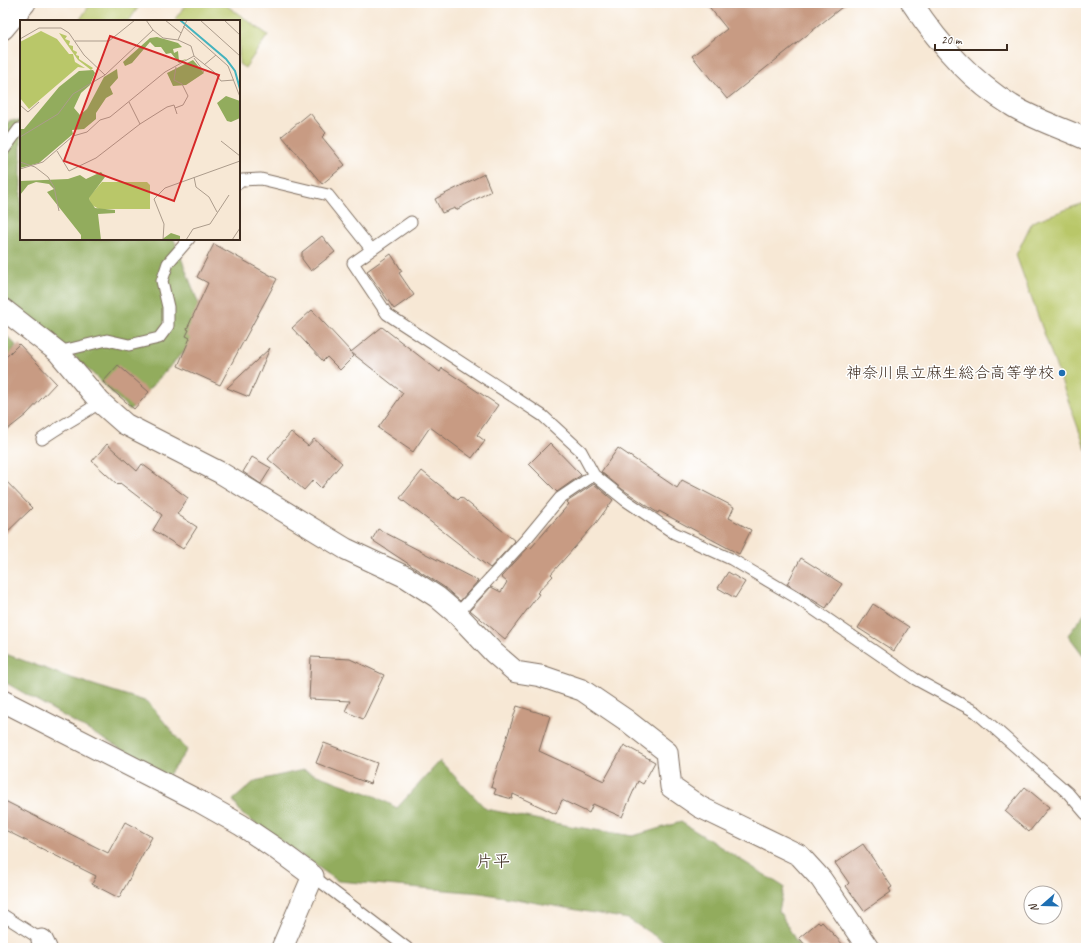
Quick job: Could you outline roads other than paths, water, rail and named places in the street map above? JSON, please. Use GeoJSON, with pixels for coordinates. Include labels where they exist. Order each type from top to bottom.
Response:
{"type":"FeatureCollection","features":[{"type":"Feature","properties":{"kind":"street"},"geometry":{"type":"LineString","coordinates":[[3,29],[25,3]]}},
{"type":"Feature","properties":{"kind":"street"},"geometry":{"type":"LineString","coordinates":[[912,3],[928,27],[971,76],[1012,106],[1086,139]]}},
{"type":"Feature","properties":{"kind":"street"},"geometry":{"type":"LineString","coordinates":[[3,309],[58,352],[100,402],[125,424],[221,473],[346,549],[406,577],[437,597],[458,614],[494,653],[516,672],[541,676],[582,690],[626,720],[667,752],[671,787],[700,807],[799,856],[821,879],[868,948]]}},
{"type":"Feature","properties":{"kind":"street"},"geometry":{"type":"LineString","coordinates":[[3,701],[195,799],[241,825],[312,876],[282,948]]}},
{"type":"Feature","properties":{"kind":"lane"},"geometry":{"type":"LineString","coordinates":[[3,151],[19,128]]}},
{"type":"Feature","properties":{"kind":"lane"},"geometry":{"type":"LineString","coordinates":[[240,182],[242,180],[261,179],[328,195],[371,249]]}},
{"type":"Feature","properties":{"kind":"lane"},"geometry":{"type":"LineString","coordinates":[[411,222],[353,263],[387,314],[543,416],[581,450],[594,475],[625,500],[674,532],[738,563],[797,598],[915,679],[976,712],[1068,794],[1086,814]]}},
{"type":"Feature","properties":{"kind":"lane"},"geometry":{"type":"LineString","coordinates":[[58,352],[107,340],[129,345],[159,338],[168,326],[168,307],[162,281],[168,263],[188,240]]}},
{"type":"Feature","properties":{"kind":"lane"},"geometry":{"type":"LineString","coordinates":[[42,439],[60,426],[82,415],[100,402]]}},
{"type":"Feature","properties":{"kind":"lane"},"geometry":{"type":"LineString","coordinates":[[458,614],[527,538],[560,498],[594,475]]}},
{"type":"Feature","properties":{"kind":"lane"},"geometry":{"type":"LineString","coordinates":[[312,876],[407,948]]}},
{"type":"Feature","properties":{"kind":"lane"},"geometry":{"type":"LineString","coordinates":[[3,915],[44,944]]}},
{"type":"Feature","properties":{"kind":"place","name":"神奈川県立麻生総合高等学校"},"geometry":{"type":"Point","coordinates":[1062,373]}},
{"type":"Feature","properties":{"kind":"district","name":"片平"},"geometry":{"type":"Point","coordinates":[493,861]}}]}
